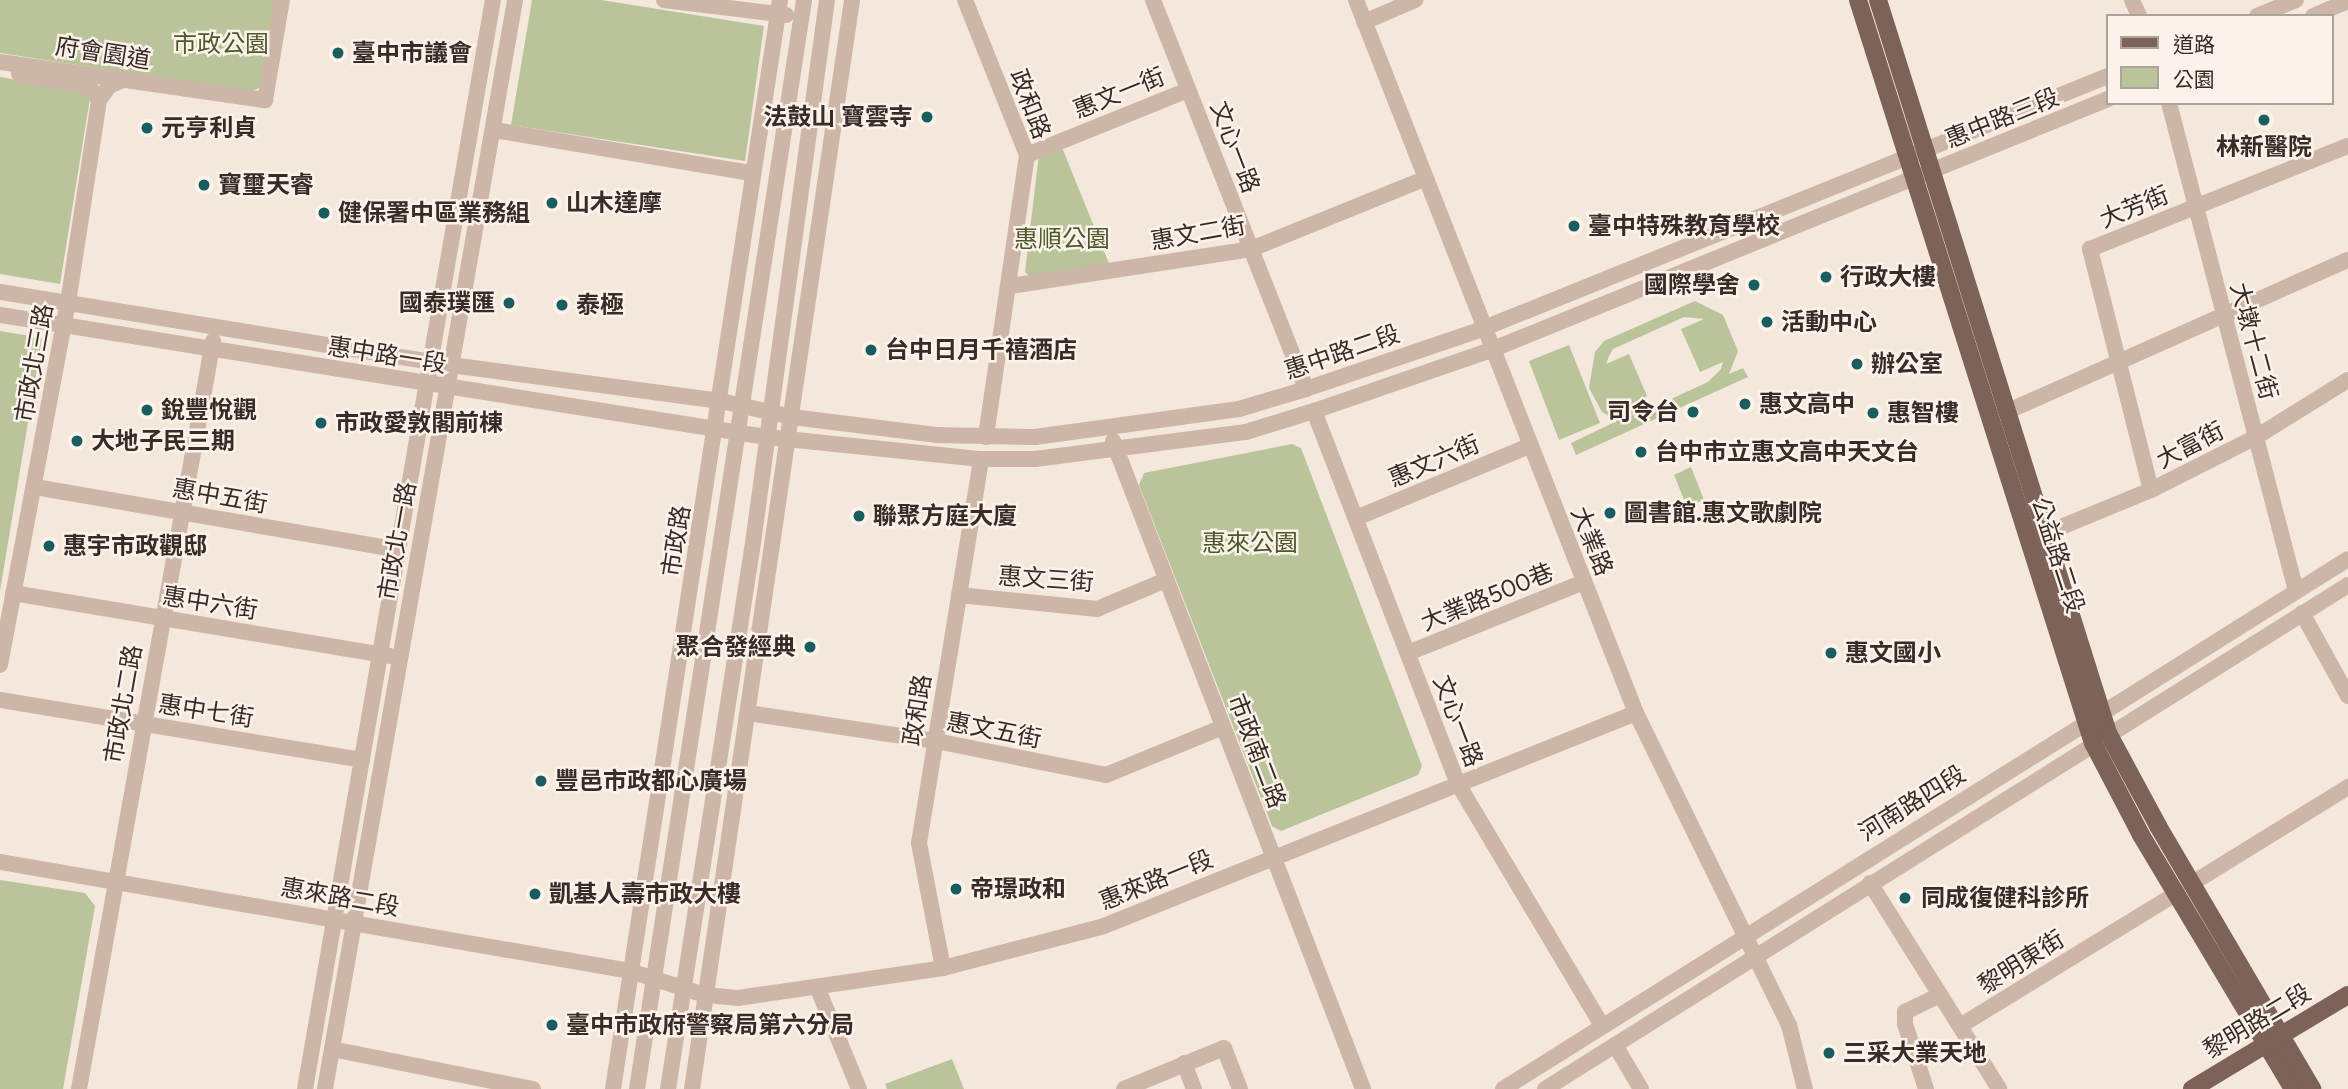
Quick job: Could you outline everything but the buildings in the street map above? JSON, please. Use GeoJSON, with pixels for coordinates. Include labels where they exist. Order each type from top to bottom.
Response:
{"type":"FeatureCollection","features":[{"type":"Feature","properties":{"kind":"main road","name":"公益路二段"},"geometry":{"type":"LineString","coordinates":[[1858,0],[2093,743],[2274,1039],[2312,1089]]}},
{"type":"Feature","properties":{"kind":"main road","name":"公益路二段"},"geometry":{"type":"LineString","coordinates":[[1878,0],[2100,711],[2108,733],[2184,888]]}},
{"type":"Feature","properties":{"kind":"main road","name":"黎明路二段"},"geometry":{"type":"LineString","coordinates":[[2192,1089],[2348,995]]}},
{"type":"Feature","properties":{"kind":"main road","name":"公益路二段"},"geometry":{"type":"LineString","coordinates":[[2274,1039],[2293,1089]]}},
{"type":"Feature","properties":{"kind":"street","name":"府會園道"},"geometry":{"type":"LineString","coordinates":[[0,61],[43,73],[123,80],[265,100],[282,0]]}},
{"type":"Feature","properties":{"kind":"street","name":"市政北一路"},"geometry":{"type":"LineString","coordinates":[[306,1089],[493,0]]}},
{"type":"Feature","properties":{"kind":"street","name":"市政北一路"},"geometry":{"type":"LineString","coordinates":[[325,1089],[515,0]]}},
{"type":"Feature","properties":{"kind":"street"},"geometry":{"type":"LineString","coordinates":[[664,0],[779,8],[830,1]]}},
{"type":"Feature","properties":{"kind":"street"},"geometry":{"type":"LineString","coordinates":[[692,1089],[852,0]]}},
{"type":"Feature","properties":{"kind":"street","name":"政和路"},"geometry":{"type":"LineString","coordinates":[[965,0],[1027,155],[986,437]]}},
{"type":"Feature","properties":{"kind":"street","name":"文心一路"},"geometry":{"type":"LineString","coordinates":[[1153,0],[1306,389]]}},
{"type":"Feature","properties":{"kind":"street","name":"大業路"},"geometry":{"type":"LineString","coordinates":[[1356,0],[1482,329],[1636,713],[1789,1025],[1805,1089]]}},
{"type":"Feature","properties":{"kind":"street"},"geometry":{"type":"LineString","coordinates":[[1364,22],[1415,0]]}},
{"type":"Feature","properties":{"kind":"street"},"geometry":{"type":"LineString","coordinates":[[2262,14],[2296,0]]}},
{"type":"Feature","properties":{"kind":"street","name":"市政路"},"geometry":{"type":"LineString","coordinates":[[637,1089],[670,984],[771,413],[830,1]]}},
{"type":"Feature","properties":{"kind":"street"},"geometry":{"type":"LineString","coordinates":[[2318,14],[2348,1]]}},
{"type":"Feature","properties":{"kind":"street","name":"市政路"},"geometry":{"type":"LineString","coordinates":[[668,1089],[670,984],[737,432],[803,5]]}},
{"type":"Feature","properties":{"kind":"street","name":"市政路"},"geometry":{"type":"LineString","coordinates":[[612,1089],[721,401],[751,173],[779,8]]}},
{"type":"Feature","properties":{"kind":"street"},"geometry":{"type":"LineString","coordinates":[[0,71],[43,73],[89,86],[99,100],[108,86],[123,80]]}},
{"type":"Feature","properties":{"kind":"street","name":"惠中路三段"},"geometry":{"type":"LineString","coordinates":[[1925,150],[2106,77]]}},
{"type":"Feature","properties":{"kind":"street","name":"惠文一街"},"geometry":{"type":"LineString","coordinates":[[1027,155],[1188,90]]}},
{"type":"Feature","properties":{"kind":"street","name":"市政北三路"},"geometry":{"type":"LineString","coordinates":[[0,665],[64,327],[99,100]]}},
{"type":"Feature","properties":{"kind":"street","name":"惠中路三段"},"geometry":{"type":"LineString","coordinates":[[1913,178],[2106,100]]}},
{"type":"Feature","properties":{"kind":"street","name":"大墩十二街"},"geometry":{"type":"LineString","coordinates":[[2170,105],[2296,591]]}},
{"type":"Feature","properties":{"kind":"street"},"geometry":{"type":"LineString","coordinates":[[494,130],[751,173]]}},
{"type":"Feature","properties":{"kind":"street","name":"大芳街"},"geometry":{"type":"LineString","coordinates":[[2151,490],[2090,249],[2348,146]]}},
{"type":"Feature","properties":{"kind":"street","name":"惠中路二段"},"geometry":{"type":"LineString","coordinates":[[742,406],[792,417],[986,437],[1108,429],[1239,409],[1482,329],[1925,150]]}},
{"type":"Feature","properties":{"kind":"street","name":"惠中路二段"},"geometry":{"type":"LineString","coordinates":[[767,436],[981,458],[1035,459],[1246,432],[1491,350],[1913,178]]}},
{"type":"Feature","properties":{"kind":"street","name":"惠文二街"},"geometry":{"type":"LineString","coordinates":[[1010,286],[1251,249],[1424,179]]}},
{"type":"Feature","properties":{"kind":"street"},"geometry":{"type":"LineString","coordinates":[[2006,412],[2348,260]]}},
{"type":"Feature","properties":{"kind":"street","name":"惠中路一段"},"geometry":{"type":"LineString","coordinates":[[0,292],[431,362],[742,406]]}},
{"type":"Feature","properties":{"kind":"street","name":"惠中路一段"},"geometry":{"type":"LineString","coordinates":[[0,315],[211,351],[767,436]]}},
{"type":"Feature","properties":{"kind":"street","name":"市政北二路"},"geometry":{"type":"LineString","coordinates":[[79,1089],[114,879],[215,328]]}},
{"type":"Feature","properties":{"kind":"street","name":"大富街"},"geometry":{"type":"LineString","coordinates":[[2044,534],[2151,490],[2256,437],[2348,380]]}},
{"type":"Feature","properties":{"kind":"street","name":"文心一路"},"geometry":{"type":"LineString","coordinates":[[1314,411],[1458,784],[1602,1026]]}},
{"type":"Feature","properties":{"kind":"street","name":"市政南二路"},"geometry":{"type":"LineString","coordinates":[[1108,429],[1363,1089]]}},
{"type":"Feature","properties":{"kind":"street","name":"惠文六街"},"geometry":{"type":"LineString","coordinates":[[1356,518],[1529,446]]}},
{"type":"Feature","properties":{"kind":"street","name":"政和路"},"geometry":{"type":"LineString","coordinates":[[943,968],[919,843],[981,458]]}},
{"type":"Feature","properties":{"kind":"street","name":"惠中五街"},"geometry":{"type":"LineString","coordinates":[[35,488],[398,550]]}},
{"type":"Feature","properties":{"kind":"street","name":"河南路四段"},"geometry":{"type":"LineString","coordinates":[[1503,1089],[2084,721],[2348,559]]}},
{"type":"Feature","properties":{"kind":"street","name":"惠文三街"},"geometry":{"type":"LineString","coordinates":[[959,595],[1097,608],[1166,580]]}},
{"type":"Feature","properties":{"kind":"street","name":"大業路500巷"},"geometry":{"type":"LineString","coordinates":[[1408,653],[1584,582]]}},
{"type":"Feature","properties":{"kind":"street","name":"河南路四段"},"geometry":{"type":"LineString","coordinates":[[1545,1089],[2108,733],[2348,585]]}},
{"type":"Feature","properties":{"kind":"street","name":"惠中六街"},"geometry":{"type":"LineString","coordinates":[[13,593],[400,658]]}},
{"type":"Feature","properties":{"kind":"street"},"geometry":{"type":"LineString","coordinates":[[2302,613],[2348,696]]}},
{"type":"Feature","properties":{"kind":"street","name":"惠中七街"},"geometry":{"type":"LineString","coordinates":[[0,700],[362,760]]}},
{"type":"Feature","properties":{"kind":"street","name":"惠文五街"},"geometry":{"type":"LineString","coordinates":[[748,713],[936,741],[1106,775],[1223,727]]}},
{"type":"Feature","properties":{"kind":"street","name":"惠來路一段"},"geometry":{"type":"LineString","coordinates":[[670,984],[705,995],[738,998],[818,989],[943,968],[1104,926],[1636,713]]}},
{"type":"Feature","properties":{"kind":"street","name":"黎明東街"},"geometry":{"type":"LineString","coordinates":[[1960,1026],[2348,788]]}},
{"type":"Feature","properties":{"kind":"street","name":"惠來路二段"},"geometry":{"type":"LineString","coordinates":[[0,862],[114,879],[630,971],[670,984]]}},
{"type":"Feature","properties":{"kind":"street"},"geometry":{"type":"LineString","coordinates":[[1870,883],[1999,1089]]}},
{"type":"Feature","properties":{"kind":"street"},"geometry":{"type":"LineString","coordinates":[[818,989],[859,1089]]}},
{"type":"Feature","properties":{"kind":"street"},"geometry":{"type":"LineString","coordinates":[[1926,1089],[1905,1024],[1905,1012],[1940,995]]}},
{"type":"Feature","properties":{"kind":"street"},"geometry":{"type":"LineString","coordinates":[[1615,1045],[1641,1089]]}},
{"type":"Feature","properties":{"kind":"street"},"geometry":{"type":"LineString","coordinates":[[1132,1088],[1184,1063],[1224,1048],[1240,1089]]}},
{"type":"Feature","properties":{"kind":"street"},"geometry":{"type":"LineString","coordinates":[[332,1049],[533,1089]]}},
{"type":"Feature","properties":{"kind":"street"},"geometry":{"type":"LineString","coordinates":[[1184,1063],[1195,1089]]}},
{"type":"Feature","properties":{"kind":"street"},"geometry":{"type":"LineString","coordinates":[[1983,1064],[1990,1089]]}},
{"type":"Feature","properties":{"kind":"green space","name":"市政公園"},"geometry":{"type":"Polygon","coordinates":[[[0,0],[275,0],[261,87],[251,92],[0,53],[0,0]]]}},
{"type":"Feature","properties":{"kind":"green space"},"geometry":{"type":"Polygon","coordinates":[[[532,0],[601,0],[764,26],[745,161],[511,125],[532,0]]]}},
{"type":"Feature","properties":{"kind":"green space"},"geometry":{"type":"Polygon","coordinates":[[[0,77],[91,92],[60,284],[0,274],[0,77]]]}},
{"type":"Feature","properties":{"kind":"green space","name":"惠順公園"},"geometry":{"type":"Polygon","coordinates":[[[1061,145],[1110,266],[1031,278],[1025,272],[1039,154],[1061,145]]]}},
{"type":"Feature","properties":{"kind":"green space"},"geometry":{"type":"Polygon","coordinates":[[[1695,301],[1723,315],[1738,351],[1729,374],[1743,368],[1748,377],[1576,455],[1571,443],[1617,421],[1602,412],[1589,388],[1595,352],[1604,341],[1695,301]],[[1684,317],[1613,349],[1606,364],[1629,354],[1647,396],[1625,408],[1645,411],[1708,382],[1721,369],[1723,362],[1700,372],[1681,329],[1704,319],[1684,317]]]}},
{"type":"Feature","properties":{"kind":"green space"},"geometry":{"type":"Polygon","coordinates":[[[0,331],[42,338],[0,591],[0,331]]]}},
{"type":"Feature","properties":{"kind":"green space"},"geometry":{"type":"Polygon","coordinates":[[[1569,345],[1600,423],[1559,440],[1529,361],[1569,345]]]}},
{"type":"Feature","properties":{"kind":"green space","name":"惠來公園"},"geometry":{"type":"Polygon","coordinates":[[[1292,444],[1301,448],[1422,766],[1418,775],[1281,831],[1272,826],[1139,485],[1144,473],[1292,444]]]}},
{"type":"Feature","properties":{"kind":"green space"},"geometry":{"type":"Polygon","coordinates":[[[1691,467],[1704,500],[1687,507],[1674,475],[1691,467]]]}},
{"type":"Feature","properties":{"kind":"green space"},"geometry":{"type":"Polygon","coordinates":[[[0,880],[85,893],[95,906],[63,1089],[0,1089],[0,880]]]}},
{"type":"Feature","properties":{"kind":"green space"},"geometry":{"type":"Polygon","coordinates":[[[952,1059],[964,1089],[887,1089],[885,1084],[952,1059]]]}},
{"type":"Feature","properties":{"kind":"place","name":"臺中市議會"},"geometry":{"type":"Point","coordinates":[338,53]}},
{"type":"Feature","properties":{"kind":"place","name":"法鼓山 寶雲寺"},"geometry":{"type":"Point","coordinates":[927,117]}},
{"type":"Feature","properties":{"kind":"place","name":"林新醫院"},"geometry":{"type":"Point","coordinates":[2264,120]}},
{"type":"Feature","properties":{"kind":"place","name":"元亨利貞"},"geometry":{"type":"Point","coordinates":[147,128]}},
{"type":"Feature","properties":{"kind":"place","name":"寶璽天睿"},"geometry":{"type":"Point","coordinates":[204,185]}},
{"type":"Feature","properties":{"kind":"place","name":"山木達摩"},"geometry":{"type":"Point","coordinates":[552,203]}},
{"type":"Feature","properties":{"kind":"place","name":"健保署中區業務組"},"geometry":{"type":"Point","coordinates":[324,213]}},
{"type":"Feature","properties":{"kind":"place","name":"臺中特殊教育學校"},"geometry":{"type":"Point","coordinates":[1574,226]}},
{"type":"Feature","properties":{"kind":"place","name":"行政大樓"},"geometry":{"type":"Point","coordinates":[1826,277]}},
{"type":"Feature","properties":{"kind":"place","name":"國際學舍"},"geometry":{"type":"Point","coordinates":[1754,285]}},
{"type":"Feature","properties":{"kind":"place","name":"國泰璞匯"},"geometry":{"type":"Point","coordinates":[509,303]}},
{"type":"Feature","properties":{"kind":"place","name":"泰極"},"geometry":{"type":"Point","coordinates":[562,305]}},
{"type":"Feature","properties":{"kind":"place","name":"活動中心"},"geometry":{"type":"Point","coordinates":[1767,322]}},
{"type":"Feature","properties":{"kind":"place","name":"台中日月千禧酒店"},"geometry":{"type":"Point","coordinates":[871,350]}},
{"type":"Feature","properties":{"kind":"place","name":"辦公室"},"geometry":{"type":"Point","coordinates":[1857,364]}},
{"type":"Feature","properties":{"kind":"place","name":"惠文高中"},"geometry":{"type":"Point","coordinates":[1745,404]}},
{"type":"Feature","properties":{"kind":"place","name":"銳豐悅觀"},"geometry":{"type":"Point","coordinates":[147,410]}},
{"type":"Feature","properties":{"kind":"place","name":"司令台"},"geometry":{"type":"Point","coordinates":[1693,412]}},
{"type":"Feature","properties":{"kind":"place","name":"惠智樓"},"geometry":{"type":"Point","coordinates":[1873,413]}},
{"type":"Feature","properties":{"kind":"place","name":"市政愛敦閣前棟"},"geometry":{"type":"Point","coordinates":[321,423]}},
{"type":"Feature","properties":{"kind":"place","name":"大地子民三期"},"geometry":{"type":"Point","coordinates":[77,441]}},
{"type":"Feature","properties":{"kind":"place","name":"台中市立惠文高中天文台"},"geometry":{"type":"Point","coordinates":[1641,452]}},
{"type":"Feature","properties":{"kind":"place","name":"圖書館.惠文歌劇院"},"geometry":{"type":"Point","coordinates":[1610,513]}},
{"type":"Feature","properties":{"kind":"place","name":"聯聚方庭大廈"},"geometry":{"type":"Point","coordinates":[859,516]}},
{"type":"Feature","properties":{"kind":"place","name":"惠宇市政觀邸"},"geometry":{"type":"Point","coordinates":[49,546]}},
{"type":"Feature","properties":{"kind":"place","name":"聚合發經典"},"geometry":{"type":"Point","coordinates":[810,647]}},
{"type":"Feature","properties":{"kind":"place","name":"惠文國小"},"geometry":{"type":"Point","coordinates":[1831,653]}},
{"type":"Feature","properties":{"kind":"place","name":"豐邑市政都心廣場"},"geometry":{"type":"Point","coordinates":[541,781]}},
{"type":"Feature","properties":{"kind":"place","name":"帝璟政和"},"geometry":{"type":"Point","coordinates":[956,889]}},
{"type":"Feature","properties":{"kind":"place","name":"凱基人壽市政大樓"},"geometry":{"type":"Point","coordinates":[535,894]}},
{"type":"Feature","properties":{"kind":"place","name":"同成復健科診所"},"geometry":{"type":"Point","coordinates":[1905,898]}},
{"type":"Feature","properties":{"kind":"place","name":"臺中市政府警察局第六分局"},"geometry":{"type":"Point","coordinates":[552,1025]}},
{"type":"Feature","properties":{"kind":"place","name":"三采大業天地"},"geometry":{"type":"Point","coordinates":[1829,1053]}}]}
